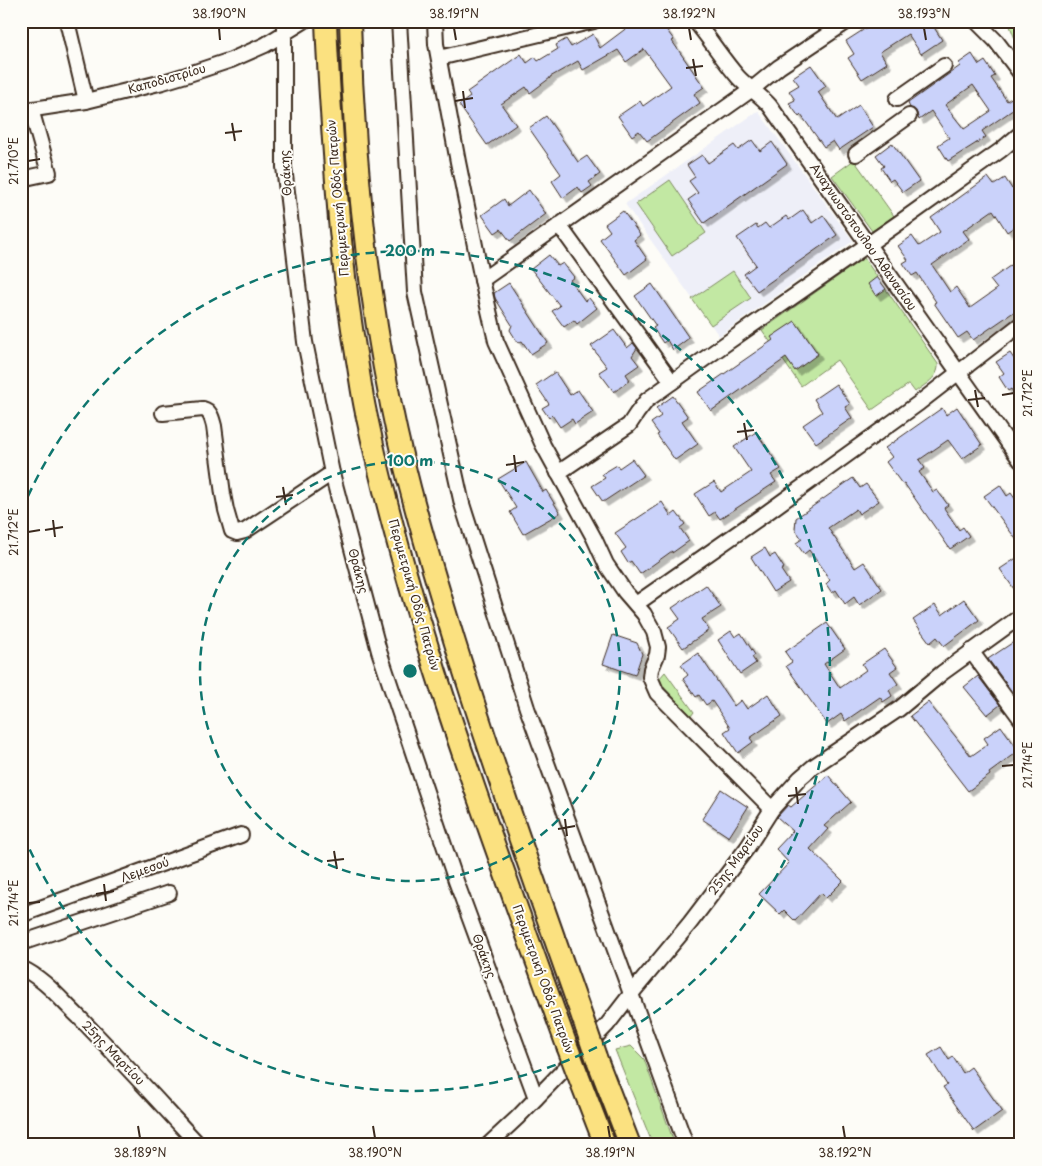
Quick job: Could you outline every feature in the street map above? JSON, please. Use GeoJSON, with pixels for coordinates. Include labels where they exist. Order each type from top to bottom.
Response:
{"type":"FeatureCollection","features":[{"type":"Feature","properties":{"kind":"highway","name":"Περιμετρική Οδός Πατρών"},"geometry":{"type":"LineString","coordinates":[[350,21],[351,86],[358,166],[377,327],[392,407],[431,565],[502,789],[596,1057],[630,1145]]}},
{"type":"Feature","properties":{"kind":"highway","name":"Περιμετρική Οδός Πατρών"},"geometry":{"type":"LineString","coordinates":[[326,24],[331,120],[342,258],[365,411],[383,487],[441,688],[567,1046],[605,1145]]}},
{"type":"Feature","properties":{"kind":"street"},"geometry":{"type":"LineString","coordinates":[[67,21],[86,101]]}},
{"type":"Feature","properties":{"kind":"street","name":"Καποδιστρίου"},"geometry":{"type":"LineString","coordinates":[[26,110],[86,101],[186,75],[265,46],[283,28],[304,21]]}},
{"type":"Feature","properties":{"kind":"street"},"geometry":{"type":"LineString","coordinates":[[399,21],[415,292],[462,504],[527,708],[686,1145]]}},
{"type":"Feature","properties":{"kind":"street"},"geometry":{"type":"LineString","coordinates":[[434,21],[436,44],[458,162],[496,340],[537,433],[606,564],[649,623],[658,647],[650,677],[657,693],[772,809]]}},
{"type":"Feature","properties":{"kind":"street"},"geometry":{"type":"LineString","coordinates":[[439,58],[594,21]]}},
{"type":"Feature","properties":{"kind":"street","name":"Αναγνωστόπουλου Αθανασίου"},"geometry":{"type":"LineString","coordinates":[[696,21],[737,76],[770,106],[1021,461]]}},
{"type":"Feature","properties":{"kind":"street"},"geometry":{"type":"LineString","coordinates":[[482,280],[751,90],[779,67],[848,21]]}},
{"type":"Feature","properties":{"kind":"street"},"geometry":{"type":"LineString","coordinates":[[976,21],[996,41],[1021,74]]}},
{"type":"Feature","properties":{"kind":"street","name":"Θράκης"},"geometry":{"type":"LineString","coordinates":[[283,28],[284,167],[306,342],[332,472],[379,650],[456,881],[536,1098]]}},
{"type":"Feature","properties":{"kind":"street"},"geometry":{"type":"LineString","coordinates":[[897,99],[944,66]]}},
{"type":"Feature","properties":{"kind":"street"},"geometry":{"type":"LineString","coordinates":[[21,179],[49,173],[26,110]]}},
{"type":"Feature","properties":{"kind":"street"},"geometry":{"type":"LineString","coordinates":[[856,154],[909,116]]}},
{"type":"Feature","properties":{"kind":"street"},"geometry":{"type":"LineString","coordinates":[[558,473],[629,425],[648,400],[672,382],[1000,150],[1021,132]]}},
{"type":"Feature","properties":{"kind":"street"},"geometry":{"type":"LineString","coordinates":[[560,225],[672,382]]}},
{"type":"Feature","properties":{"kind":"street"},"geometry":{"type":"LineString","coordinates":[[636,604],[919,403],[1021,324]]}},
{"type":"Feature","properties":{"kind":"street"},"geometry":{"type":"LineString","coordinates":[[163,413],[203,409],[207,410],[210,414],[216,438],[226,510],[232,531],[237,533],[245,531],[332,472]]}},
{"type":"Feature","properties":{"kind":"street","name":"25ης Μαρτίου"},"geometry":{"type":"LineString","coordinates":[[488,1145],[607,1025],[690,923],[747,848],[772,809],[800,778],[814,766],[899,709],[942,673],[1021,616]]}},
{"type":"Feature","properties":{"kind":"street"},"geometry":{"type":"LineString","coordinates":[[971,651],[1021,719]]}},
{"type":"Feature","properties":{"kind":"street","name":"Λεμεσού"},"geometry":{"type":"LineString","coordinates":[[21,915],[241,835]]}},
{"type":"Feature","properties":{"kind":"street"},"geometry":{"type":"LineString","coordinates":[[21,943],[169,893]]}},
{"type":"Feature","properties":{"kind":"street","name":"25ης Μαρτίου"},"geometry":{"type":"LineString","coordinates":[[21,968],[27,970],[69,1007],[199,1145]]}},
{"type":"Feature","properties":{"kind":"shaded area"},"geometry":{"type":"Polygon","coordinates":[[[758,111],[853,241],[719,336],[625,204],[758,111]]]}},
{"type":"Feature","properties":{"kind":"green space"},"geometry":{"type":"Polygon","coordinates":[[[734,21],[759,21],[739,31],[734,21]]]}},
{"type":"Feature","properties":{"kind":"green space"},"geometry":{"type":"Polygon","coordinates":[[[1008,21],[1021,21],[1021,48],[1019,49],[1008,21]]]}},
{"type":"Feature","properties":{"kind":"green space"},"geometry":{"type":"Polygon","coordinates":[[[854,160],[894,216],[872,231],[832,176],[854,160]]]}},
{"type":"Feature","properties":{"kind":"green space"},"geometry":{"type":"Polygon","coordinates":[[[670,180],[706,233],[672,256],[636,204],[670,180]]]}},
{"type":"Feature","properties":{"kind":"green space"},"geometry":{"type":"Polygon","coordinates":[[[864,258],[938,364],[934,377],[915,392],[909,384],[872,410],[837,360],[801,386],[762,330],[864,258]]]}},
{"type":"Feature","properties":{"kind":"green space"},"geometry":{"type":"Polygon","coordinates":[[[733,271],[751,298],[711,325],[692,299],[733,271]]]}},
{"type":"Feature","properties":{"kind":"green space"},"geometry":{"type":"Polygon","coordinates":[[[665,672],[694,712],[691,716],[660,683],[659,679],[665,672]]]}},
{"type":"Feature","properties":{"kind":"green space"},"geometry":{"type":"Polygon","coordinates":[[[631,1046],[644,1059],[675,1145],[653,1145],[615,1050],[631,1046]]]}},
{"type":"Feature","properties":{"kind":"building"},"geometry":{"type":"Polygon","coordinates":[[[623,21],[660,21],[704,87],[694,94],[700,103],[647,141],[639,131],[632,136],[618,116],[640,101],[643,106],[671,86],[644,49],[626,62],[618,50],[583,70],[578,61],[550,77],[530,93],[526,87],[501,104],[516,125],[487,145],[459,105],[470,97],[467,92],[521,54],[527,63],[535,57],[538,61],[558,49],[556,45],[566,39],[571,47],[593,34],[600,48],[628,27],[623,21]]]}},
{"type":"Feature","properties":{"kind":"building"},"geometry":{"type":"Polygon","coordinates":[[[877,21],[930,21],[942,40],[921,54],[908,34],[880,52],[887,63],[862,79],[848,58],[854,54],[846,41],[877,21]]]}},
{"type":"Feature","properties":{"kind":"building"},"geometry":{"type":"Polygon","coordinates":[[[972,54],[979,65],[985,61],[995,76],[991,78],[1007,101],[1011,98],[1017,107],[982,131],[986,137],[948,161],[938,145],[949,138],[931,111],[919,120],[916,111],[910,108],[908,103],[960,66],[959,63],[972,54]],[[973,85],[945,105],[964,129],[991,111],[973,85]]]}},
{"type":"Feature","properties":{"kind":"building"},"geometry":{"type":"Polygon","coordinates":[[[811,65],[826,86],[818,92],[837,120],[859,105],[873,127],[839,150],[833,141],[824,147],[801,115],[799,117],[789,103],[795,100],[789,91],[799,85],[793,77],[811,65]]]}},
{"type":"Feature","properties":{"kind":"building"},"geometry":{"type":"Polygon","coordinates":[[[546,116],[578,162],[587,156],[600,174],[589,182],[592,186],[582,193],[578,187],[563,198],[552,181],[561,174],[529,128],[546,116]]]}},
{"type":"Feature","properties":{"kind":"building"},"geometry":{"type":"Polygon","coordinates":[[[752,140],[760,151],[772,142],[787,164],[704,223],[688,200],[698,193],[689,181],[695,177],[687,165],[702,155],[708,163],[734,145],[738,150],[752,140]]]}},
{"type":"Feature","properties":{"kind":"building"},"geometry":{"type":"Polygon","coordinates":[[[892,143],[919,181],[903,192],[893,179],[890,181],[881,168],[884,166],[876,155],[892,143]]]}},
{"type":"Feature","properties":{"kind":"building"},"geometry":{"type":"Polygon","coordinates":[[[988,177],[994,185],[1005,178],[1012,189],[1016,186],[1021,194],[1021,222],[1007,232],[993,210],[963,231],[969,239],[932,265],[950,292],[956,287],[970,308],[997,289],[990,280],[1014,263],[1021,272],[1021,307],[973,340],[967,332],[958,338],[934,303],[936,302],[917,273],[912,276],[903,263],[908,260],[898,246],[912,236],[919,246],[940,232],[931,218],[988,177]]]}},
{"type":"Feature","properties":{"kind":"building"},"geometry":{"type":"Polygon","coordinates":[[[529,190],[546,214],[510,241],[501,229],[495,233],[482,215],[504,199],[508,206],[529,190]]]}},
{"type":"Feature","properties":{"kind":"building"},"geometry":{"type":"Polygon","coordinates":[[[803,210],[812,223],[823,215],[837,235],[757,291],[744,274],[756,265],[737,238],[756,225],[758,228],[765,223],[769,228],[786,216],[789,220],[803,210]]]}},
{"type":"Feature","properties":{"kind":"building"},"geometry":{"type":"Polygon","coordinates":[[[623,211],[640,235],[634,240],[647,259],[626,275],[600,239],[610,231],[605,224],[623,211]]]}},
{"type":"Feature","properties":{"kind":"building"},"geometry":{"type":"Polygon","coordinates":[[[549,255],[558,266],[563,263],[574,277],[570,280],[585,301],[589,298],[597,308],[577,324],[574,320],[564,327],[552,311],[560,306],[531,269],[549,255]]]}},
{"type":"Feature","properties":{"kind":"building"},"geometry":{"type":"Polygon","coordinates":[[[877,277],[886,289],[876,296],[868,284],[877,277]]]}},
{"type":"Feature","properties":{"kind":"building"},"geometry":{"type":"Polygon","coordinates":[[[509,283],[548,343],[531,354],[522,341],[518,343],[510,330],[512,325],[495,298],[494,293],[509,283]]]}},
{"type":"Feature","properties":{"kind":"building"},"geometry":{"type":"Polygon","coordinates":[[[652,284],[689,338],[673,350],[667,340],[663,343],[653,328],[656,326],[635,296],[652,284]]]}},
{"type":"Feature","properties":{"kind":"building"},"geometry":{"type":"Polygon","coordinates":[[[795,321],[818,354],[795,371],[786,358],[711,411],[698,392],[773,340],[771,337],[795,321]]]}},
{"type":"Feature","properties":{"kind":"building"},"geometry":{"type":"Polygon","coordinates":[[[614,330],[627,348],[633,343],[637,348],[632,356],[639,365],[626,374],[630,380],[614,392],[599,372],[607,367],[591,346],[614,330]]]}},
{"type":"Feature","properties":{"kind":"building"},"geometry":{"type":"Polygon","coordinates":[[[1010,353],[1021,369],[1021,403],[1011,389],[1008,391],[999,377],[1004,373],[996,362],[1010,353]]]}},
{"type":"Feature","properties":{"kind":"building"},"geometry":{"type":"Polygon","coordinates":[[[555,372],[570,395],[578,390],[593,412],[575,424],[572,419],[560,427],[552,415],[549,418],[542,408],[549,404],[536,385],[555,372]]]}},
{"type":"Feature","properties":{"kind":"building"},"geometry":{"type":"Polygon","coordinates":[[[836,384],[850,404],[845,407],[852,418],[816,443],[803,425],[822,412],[814,399],[836,384]]]}},
{"type":"Feature","properties":{"kind":"building"},"geometry":{"type":"Polygon","coordinates":[[[673,396],[688,417],[682,421],[698,444],[675,460],[651,423],[661,416],[656,408],[673,396]]]}},
{"type":"Feature","properties":{"kind":"building"},"geometry":{"type":"Polygon","coordinates":[[[957,407],[982,445],[962,459],[948,440],[919,460],[925,468],[919,472],[933,492],[937,490],[948,505],[944,508],[959,530],[963,527],[969,536],[950,549],[904,483],[902,484],[886,462],[892,457],[885,448],[942,408],[946,415],[957,407]]]}},
{"type":"Feature","properties":{"kind":"building"},"geometry":{"type":"Polygon","coordinates":[[[756,432],[781,469],[771,475],[776,482],[720,519],[715,512],[709,516],[695,494],[714,482],[721,492],[751,472],[734,447],[756,432]]]}},
{"type":"Feature","properties":{"kind":"building"},"geometry":{"type":"Polygon","coordinates":[[[632,459],[644,475],[603,502],[592,486],[605,478],[602,474],[617,465],[619,468],[632,459]]]}},
{"type":"Feature","properties":{"kind":"building"},"geometry":{"type":"Polygon","coordinates":[[[526,462],[543,492],[546,490],[560,513],[523,534],[510,512],[516,508],[498,479],[526,462]]]}},
{"type":"Feature","properties":{"kind":"building"},"geometry":{"type":"Polygon","coordinates":[[[853,478],[860,488],[866,484],[879,501],[859,514],[856,509],[828,528],[855,568],[864,562],[882,589],[859,605],[854,597],[845,604],[836,590],[832,593],[826,584],[830,580],[809,550],[804,554],[796,543],[802,539],[795,529],[796,518],[853,478]]]}},
{"type":"Feature","properties":{"kind":"building"},"geometry":{"type":"Polygon","coordinates":[[[1000,485],[1007,496],[1011,493],[1021,507],[1021,546],[984,496],[1000,485]]]}},
{"type":"Feature","properties":{"kind":"building"},"geometry":{"type":"Polygon","coordinates":[[[662,502],[671,516],[676,512],[685,524],[680,528],[689,541],[640,574],[631,561],[628,563],[621,552],[626,548],[615,533],[662,502]]]}},
{"type":"Feature","properties":{"kind":"building"},"geometry":{"type":"Polygon","coordinates":[[[765,548],[770,557],[775,554],[784,568],[781,570],[789,582],[773,592],[751,557],[765,548]]]}},
{"type":"Feature","properties":{"kind":"building"},"geometry":{"type":"Polygon","coordinates":[[[1021,555],[1021,599],[1000,569],[1021,555]]]}},
{"type":"Feature","properties":{"kind":"building"},"geometry":{"type":"Polygon","coordinates":[[[706,585],[721,607],[702,619],[709,630],[683,648],[668,627],[680,619],[672,608],[706,585]]]}},
{"type":"Feature","properties":{"kind":"building"},"geometry":{"type":"Polygon","coordinates":[[[964,599],[979,620],[944,646],[937,637],[930,643],[913,620],[935,605],[942,615],[964,599]]]}},
{"type":"Feature","properties":{"kind":"building"},"geometry":{"type":"Polygon","coordinates":[[[827,623],[845,649],[824,664],[840,688],[866,670],[862,664],[884,649],[897,667],[890,672],[898,684],[889,690],[892,696],[883,702],[880,697],[845,721],[841,714],[827,724],[786,666],[792,662],[785,652],[827,623]]]}},
{"type":"Feature","properties":{"kind":"building"},"geometry":{"type":"Polygon","coordinates":[[[731,631],[735,637],[741,633],[755,655],[752,657],[756,663],[740,674],[718,640],[731,631]]]}},
{"type":"Feature","properties":{"kind":"building"},"geometry":{"type":"Polygon","coordinates":[[[613,635],[637,643],[642,654],[635,675],[603,664],[613,635]]]}},
{"type":"Feature","properties":{"kind":"building"},"geometry":{"type":"Polygon","coordinates":[[[1021,637],[1021,704],[988,659],[1021,637]]]}},
{"type":"Feature","properties":{"kind":"building"},"geometry":{"type":"Polygon","coordinates":[[[698,653],[734,706],[741,700],[747,709],[768,694],[782,716],[750,738],[753,742],[738,753],[724,732],[730,728],[712,701],[706,705],[699,695],[696,697],[683,679],[688,675],[681,665],[698,653]]]}},
{"type":"Feature","properties":{"kind":"building"},"geometry":{"type":"Polygon","coordinates":[[[978,676],[1000,705],[987,715],[964,687],[978,676]]]}},
{"type":"Feature","properties":{"kind":"building"},"geometry":{"type":"Polygon","coordinates":[[[928,702],[971,756],[988,744],[984,738],[1001,726],[1019,751],[968,791],[910,716],[928,702]]]}},
{"type":"Feature","properties":{"kind":"building"},"geometry":{"type":"Polygon","coordinates":[[[828,775],[851,802],[824,826],[828,829],[810,849],[843,881],[826,898],[821,893],[795,921],[784,910],[780,914],[759,894],[789,863],[776,849],[793,831],[777,817],[788,805],[791,807],[828,775]]]}},
{"type":"Feature","properties":{"kind":"building"},"geometry":{"type":"Polygon","coordinates":[[[721,789],[748,807],[729,837],[702,819],[721,789]]]}},
{"type":"Feature","properties":{"kind":"building"},"geometry":{"type":"Polygon","coordinates":[[[941,1047],[949,1060],[953,1057],[963,1073],[971,1067],[1002,1111],[974,1131],[943,1087],[947,1085],[928,1055],[941,1047]]]}}]}
